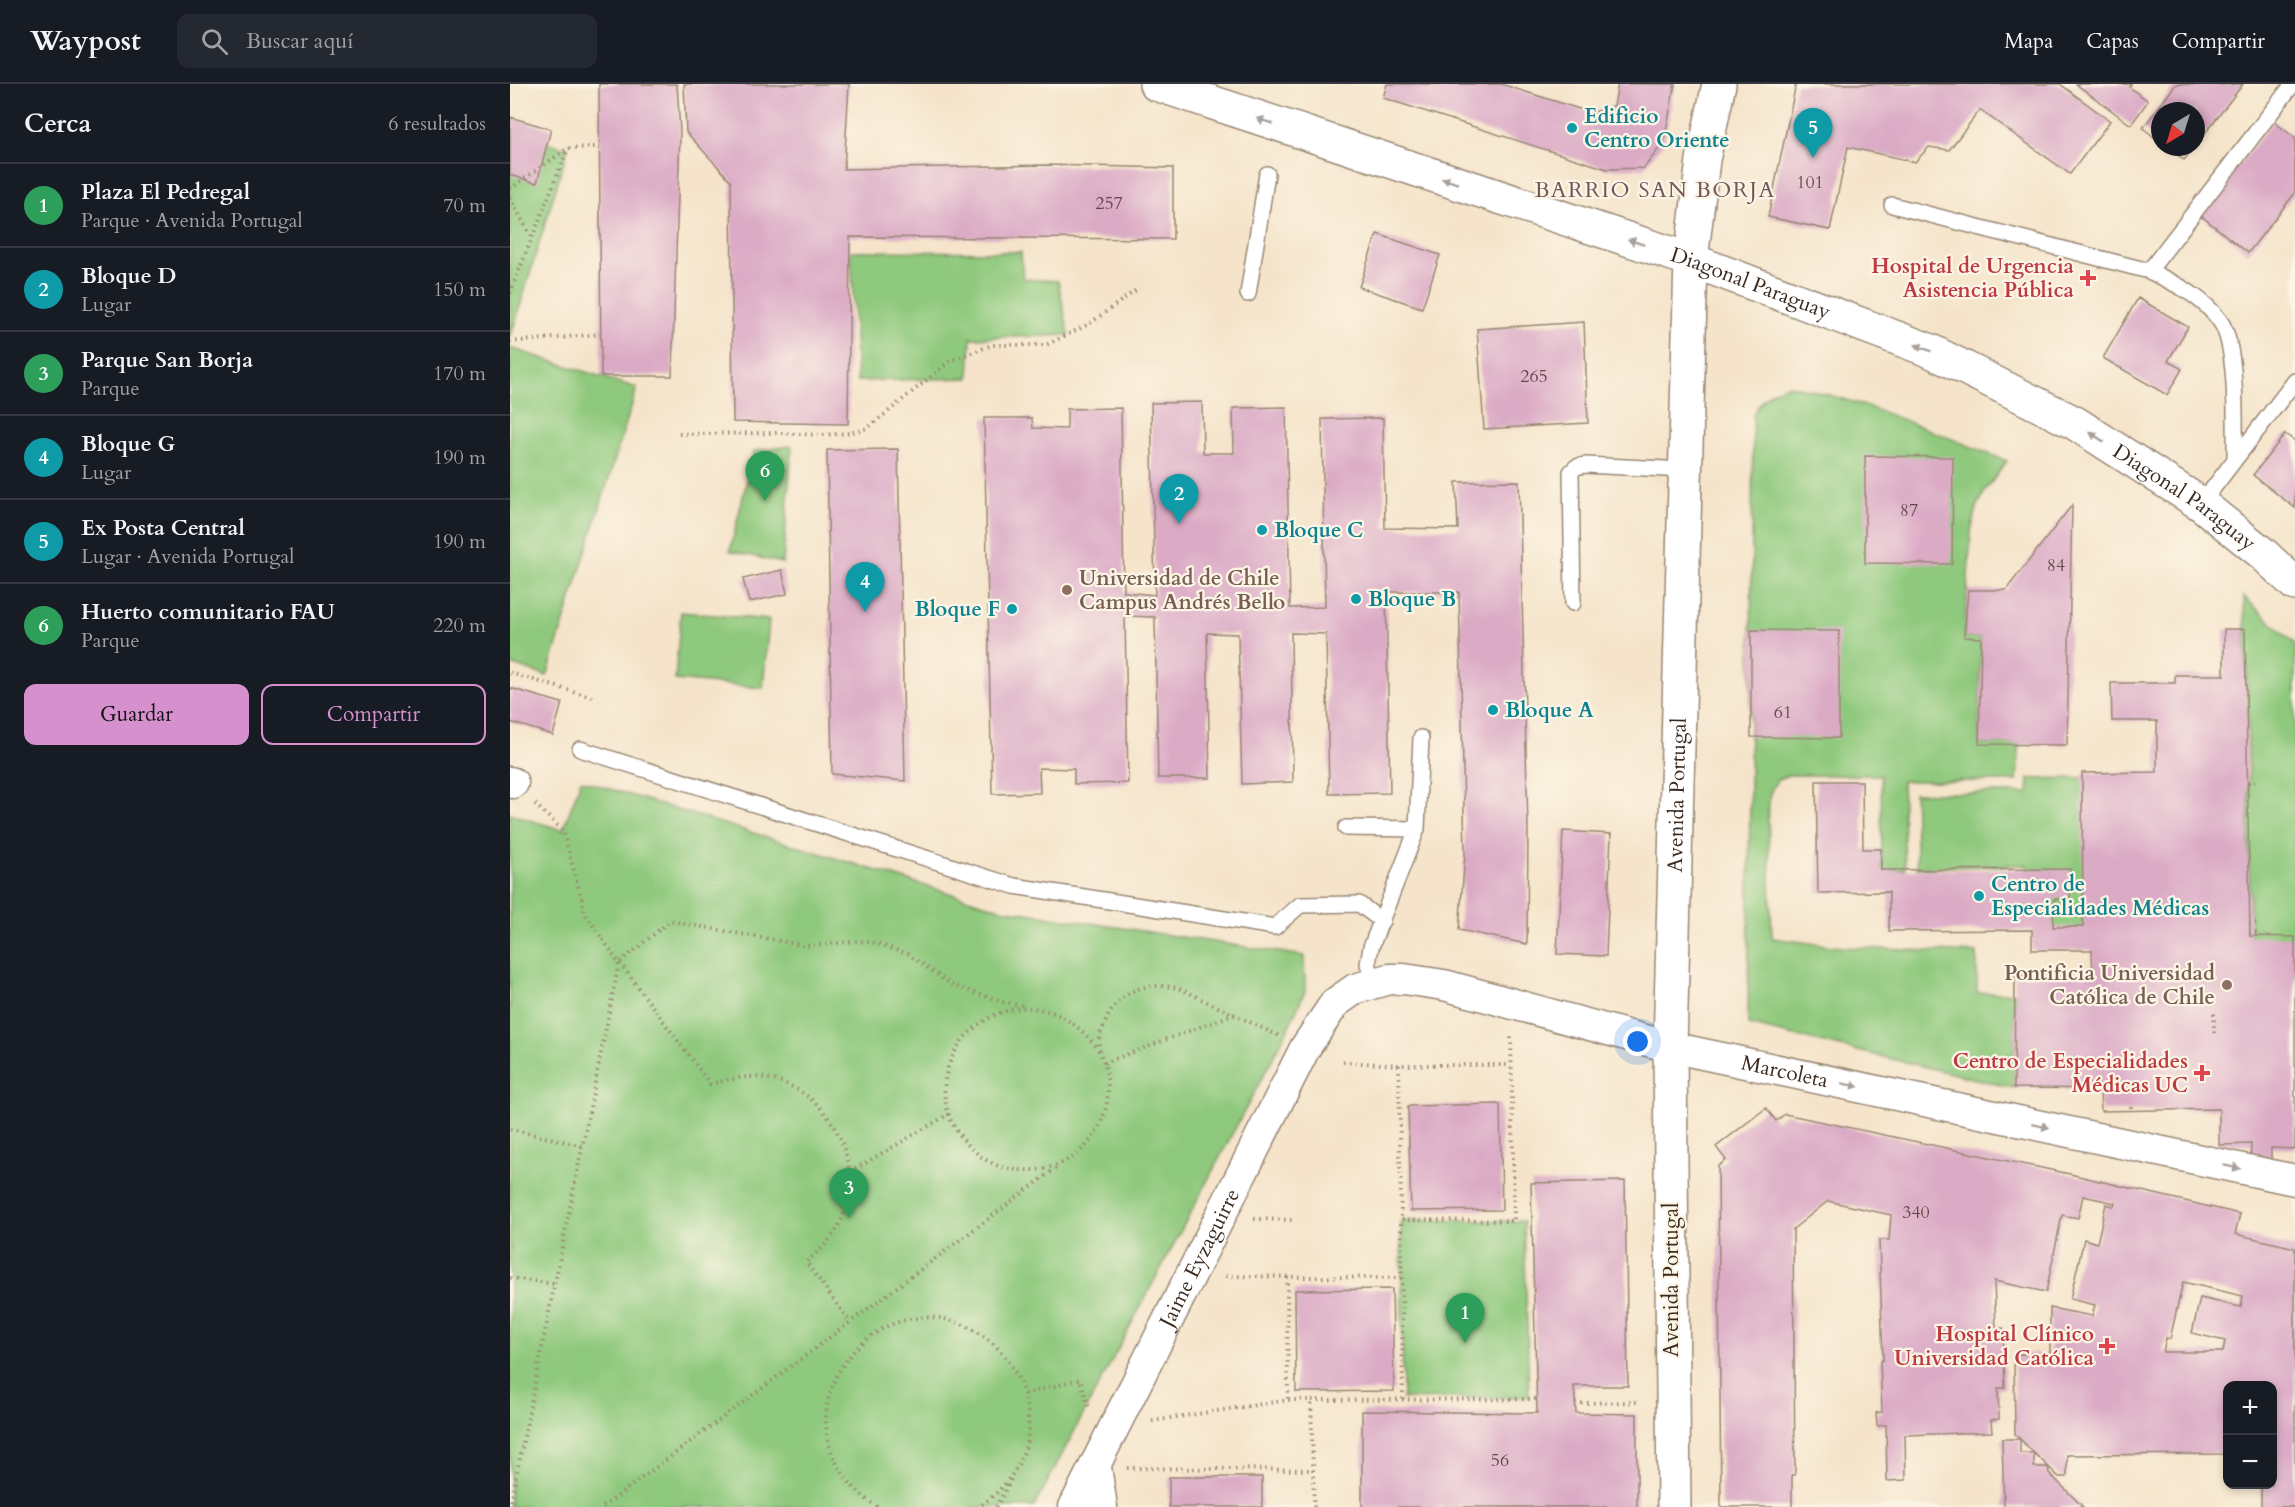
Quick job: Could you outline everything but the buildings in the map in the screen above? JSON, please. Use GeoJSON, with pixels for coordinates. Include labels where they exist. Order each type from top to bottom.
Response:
{"type":"FeatureCollection","features":[{"type":"Feature","properties":{"kind":"main road","name":"Diagonal Paraguay"},"geometry":{"type":"LineString","coordinates":[[1156,84],[1691,260],[1930,351],[2075,423],[2201,504],[2295,584]]}},
{"type":"Feature","properties":{"kind":"main road","name":"Avenida Portugal"},"geometry":{"type":"LineString","coordinates":[[1674,1507],[1670,1047],[1691,260],[1703,160],[1719,84]]}},
{"type":"Feature","properties":{"kind":"street","name":"Marcoleta"},"geometry":{"type":"LineString","coordinates":[[1305,1048],[1335,1003],[1355,989],[1389,979],[1404,979],[1444,985],[1670,1047],[2295,1180]]}},
{"type":"Feature","properties":{"kind":"street","name":"Jaime Eyzaguirre"},"geometry":{"type":"LineString","coordinates":[[1085,1504],[1096,1467],[1305,1048]]}},
{"type":"Feature","properties":{"kind":"lane"},"geometry":{"type":"LineString","coordinates":[[2149,271],[2293,84]]}},
{"type":"Feature","properties":{"kind":"lane"},"geometry":{"type":"LineString","coordinates":[[1248,294],[1267,174]]}},
{"type":"Feature","properties":{"kind":"lane"},"geometry":{"type":"LineString","coordinates":[[1892,205],[2149,271],[2173,282],[2201,301],[2222,322],[2232,359],[2235,459]]}},
{"type":"Feature","properties":{"kind":"lane"},"geometry":{"type":"LineString","coordinates":[[2201,504],[2295,381]]}},
{"type":"Feature","properties":{"kind":"lane"},"geometry":{"type":"LineString","coordinates":[[1573,603],[1571,472],[1576,467],[1585,465],[1686,470]]}},
{"type":"Feature","properties":{"kind":"lane"},"geometry":{"type":"LineString","coordinates":[[1375,983],[1368,964],[1371,947],[1417,829],[1421,738]]}},
{"type":"Feature","properties":{"kind":"lane"},"geometry":{"type":"LineString","coordinates":[[580,749],[1014,886],[1275,927],[1300,905],[1359,904],[1382,921]]}},
{"type":"Feature","properties":{"kind":"lane"},"geometry":{"type":"LineString","coordinates":[[1346,828],[1417,829]]}},
{"type":"Feature","properties":{"kind":"path"},"geometry":{"type":"LineString","coordinates":[[510,189],[568,148],[596,147]]}},
{"type":"Feature","properties":{"kind":"path"},"geometry":{"type":"LineString","coordinates":[[510,293],[568,148]]}},
{"type":"Feature","properties":{"kind":"path"},"geometry":{"type":"LineString","coordinates":[[510,198],[532,239]]}},
{"type":"Feature","properties":{"kind":"path"},"geometry":{"type":"LineString","coordinates":[[679,434],[822,435],[850,433],[868,428],[950,361],[992,345],[1046,345],[1089,324],[1139,288]]}},
{"type":"Feature","properties":{"kind":"path"},"geometry":{"type":"LineString","coordinates":[[510,342],[601,334]]}},
{"type":"Feature","properties":{"kind":"path"},"geometry":{"type":"LineString","coordinates":[[510,673],[592,697]]}},
{"type":"Feature","properties":{"kind":"path"},"geometry":{"type":"LineString","coordinates":[[2248,782],[2255,782]]}},
{"type":"Feature","properties":{"kind":"path"},"geometry":{"type":"LineString","coordinates":[[512,783],[563,831],[586,915],[710,1084],[752,1077],[773,1080],[802,1093],[826,1114],[838,1131],[846,1150],[850,1172],[846,1202],[835,1232],[806,1262],[850,1322]]}},
{"type":"Feature","properties":{"kind":"path"},"geometry":{"type":"LineString","coordinates":[[510,1507],[619,963],[670,921],[807,945],[858,941],[876,943],[908,954],[952,985],[1003,1002],[1054,1013],[1072,1022],[1087,1035],[1099,1051],[1104,1063],[1108,1087],[1107,1106],[1102,1123],[1092,1139],[1079,1152],[603,1507]]}},
{"type":"Feature","properties":{"kind":"path"},"geometry":{"type":"LineString","coordinates":[[2249,924],[2256,923]]}},
{"type":"Feature","properties":{"kind":"path"},"geometry":{"type":"LineString","coordinates":[[2249,933],[2260,933]]}},
{"type":"Feature","properties":{"kind":"path"},"geometry":{"type":"LineString","coordinates":[[1099,1051],[1099,1037],[1110,1009],[1133,990],[1163,985],[1178,988],[1305,1048]]}},
{"type":"Feature","properties":{"kind":"path"},"geometry":{"type":"LineString","coordinates":[[1401,1220],[1514,1221],[1510,1003]]}},
{"type":"Feature","properties":{"kind":"path"},"geometry":{"type":"LineString","coordinates":[[1035,1008],[1014,1009],[995,1014],[978,1024],[963,1038],[953,1055],[947,1074],[945,1094],[949,1114],[957,1132],[970,1148],[986,1160],[1004,1168],[1024,1171],[1044,1169],[1063,1163]]}},
{"type":"Feature","properties":{"kind":"path"},"geometry":{"type":"LineString","coordinates":[[2214,1010],[2214,1033]]}},
{"type":"Feature","properties":{"kind":"path"},"geometry":{"type":"LineString","coordinates":[[1104,1063],[1234,1014]]}},
{"type":"Feature","properties":{"kind":"path"},"geometry":{"type":"LineString","coordinates":[[1343,1062],[1399,1065],[1511,1065]]}},
{"type":"Feature","properties":{"kind":"path"},"geometry":{"type":"LineString","coordinates":[[1399,1065],[1403,1399]]}},
{"type":"Feature","properties":{"kind":"path"},"geometry":{"type":"LineString","coordinates":[[2131,1102],[2131,1108]]}},
{"type":"Feature","properties":{"kind":"path"},"geometry":{"type":"LineString","coordinates":[[850,1172],[949,1114]]}},
{"type":"Feature","properties":{"kind":"path"},"geometry":{"type":"LineString","coordinates":[[510,1129],[582,1146]]}},
{"type":"Feature","properties":{"kind":"path"},"geometry":{"type":"LineString","coordinates":[[1220,1218],[1296,1220]]}},
{"type":"Feature","properties":{"kind":"path"},"geometry":{"type":"LineString","coordinates":[[1192,1275],[1402,1278]]}},
{"type":"Feature","properties":{"kind":"path"},"geometry":{"type":"LineString","coordinates":[[1287,1277],[1288,1400]]}},
{"type":"Feature","properties":{"kind":"path"},"geometry":{"type":"LineString","coordinates":[[510,1278],[555,1284]]}},
{"type":"Feature","properties":{"kind":"path"},"geometry":{"type":"LineString","coordinates":[[877,1507],[860,1496],[843,1476],[833,1458],[827,1438],[828,1397],[836,1374],[849,1355],[866,1338],[886,1327],[909,1320],[932,1319],[955,1323],[979,1333],[999,1349],[1015,1370],[1025,1394],[1029,1419],[1026,1445],[996,1507]]}},
{"type":"Feature","properties":{"kind":"path"},"geometry":{"type":"LineString","coordinates":[[1025,1394],[1080,1379],[1091,1413],[1116,1427],[1288,1400],[1536,1399]]}},
{"type":"Feature","properties":{"kind":"path"},"geometry":{"type":"LineString","coordinates":[[1311,1400],[1314,1507]]}},
{"type":"Feature","properties":{"kind":"path"},"geometry":{"type":"LineString","coordinates":[[1575,1402],[1645,1402]]}},
{"type":"Feature","properties":{"kind":"path"},"geometry":{"type":"LineString","coordinates":[[1096,1467],[1313,1470]]}},
{"type":"Feature","properties":{"kind":"path"},"geometry":{"type":"LineString","coordinates":[[978,1507],[1001,1490],[1016,1469]]}},
{"type":"Feature","properties":{"kind":"green space"},"geometry":{"type":"Polygon","coordinates":[[[510,134],[568,148],[510,339],[510,134]]]}},
{"type":"Feature","properties":{"kind":"green space"},"geometry":{"type":"Polygon","coordinates":[[[851,251],[1021,252],[1023,279],[1058,281],[1069,335],[971,338],[969,378],[857,381],[851,251]]]}},
{"type":"Feature","properties":{"kind":"green space"},"geometry":{"type":"Polygon","coordinates":[[[510,348],[637,388],[547,676],[510,664],[510,348]]]}},
{"type":"Feature","properties":{"kind":"green space"},"geometry":{"type":"Polygon","coordinates":[[[1789,385],[1873,409],[2007,461],[1985,491],[1976,509],[1971,532],[1964,637],[1981,638],[1979,744],[2019,744],[2017,781],[1902,781],[1905,869],[1882,871],[1881,775],[1788,775],[1777,780],[1770,793],[1768,815],[1772,938],[1841,947],[1977,953],[1977,993],[2015,993],[2014,1088],[1748,1025],[1753,414],[1767,395],[1789,385]]]}},
{"type":"Feature","properties":{"kind":"green space"},"geometry":{"type":"Polygon","coordinates":[[[792,446],[783,563],[730,551],[754,451],[792,446]]]}},
{"type":"Feature","properties":{"kind":"green space"},"geometry":{"type":"Polygon","coordinates":[[[2244,597],[2295,644],[2295,976],[2250,936],[2248,705],[2244,597]]]}},
{"type":"Feature","properties":{"kind":"green space"},"geometry":{"type":"Polygon","coordinates":[[[681,612],[769,620],[763,688],[675,680],[681,612]]]}},
{"type":"Feature","properties":{"kind":"green space"},"geometry":{"type":"Polygon","coordinates":[[[2175,776],[2175,932],[2030,929],[2027,865],[1917,868],[1914,793],[2028,793],[2029,779],[2175,776]]]}},
{"type":"Feature","properties":{"kind":"green space"},"geometry":{"type":"Polygon","coordinates":[[[581,780],[1001,909],[1304,956],[1305,991],[1287,1031],[1034,1507],[510,1507],[510,814],[563,830],[581,780]]]}},
{"type":"Feature","properties":{"kind":"green space"},"geometry":{"type":"Polygon","coordinates":[[[1401,1220],[1524,1221],[1529,1397],[1403,1399],[1401,1220]]]}},
{"type":"Feature","properties":{"kind":"place","name":"Edificio Centro Oriente"},"geometry":{"type":"Point","coordinates":[1572,128]}},
{"type":"Feature","properties":{"kind":"place","name":"Ex Posta Central"},"geometry":{"type":"Point","coordinates":[1813,158]}},
{"type":"Feature","properties":{"kind":"place","name":"Hospital de Urgencia Asistencia Pública"},"geometry":{"type":"Point","coordinates":[2088,278]}},
{"type":"Feature","properties":{"kind":"place","name":"Huerto comunitario FAU"},"geometry":{"type":"Point","coordinates":[765,501]}},
{"type":"Feature","properties":{"kind":"place","name":"Bloque D"},"geometry":{"type":"Point","coordinates":[1179,524]}},
{"type":"Feature","properties":{"kind":"place","name":"Bloque C"},"geometry":{"type":"Point","coordinates":[1262,530]}},
{"type":"Feature","properties":{"kind":"place","name":"Universidad de Chile Campus Andrés Bello"},"geometry":{"type":"Point","coordinates":[1067,590]}},
{"type":"Feature","properties":{"kind":"place","name":"Bloque B"},"geometry":{"type":"Point","coordinates":[1356,599]}},
{"type":"Feature","properties":{"kind":"place","name":"Bloque F"},"geometry":{"type":"Point","coordinates":[1012,609]}},
{"type":"Feature","properties":{"kind":"place","name":"Bloque G"},"geometry":{"type":"Point","coordinates":[865,612]}},
{"type":"Feature","properties":{"kind":"place","name":"Bloque A"},"geometry":{"type":"Point","coordinates":[1493,710]}},
{"type":"Feature","properties":{"kind":"place","name":"Centro de Especialidades Médicas"},"geometry":{"type":"Point","coordinates":[1979,896]}},
{"type":"Feature","properties":{"kind":"place","name":"Pontificia Universidad Católica de Chile"},"geometry":{"type":"Point","coordinates":[2227,985]}},
{"type":"Feature","properties":{"kind":"place","name":"Centro de Especialidades Médicas UC"},"geometry":{"type":"Point","coordinates":[2202,1073]}},
{"type":"Feature","properties":{"kind":"place","name":"Parque San Borja"},"geometry":{"type":"Point","coordinates":[849,1218]}},
{"type":"Feature","properties":{"kind":"place","name":"Plaza El Pedregal"},"geometry":{"type":"Point","coordinates":[1465,1343]}},
{"type":"Feature","properties":{"kind":"place","name":"Hospital Clínico Universidad Católica"},"geometry":{"type":"Point","coordinates":[2107,1346]}},
{"type":"Feature","properties":{"kind":"district","name":"BARRIO SAN BORJA"},"geometry":{"type":"Point","coordinates":[1655,189]}}]}
